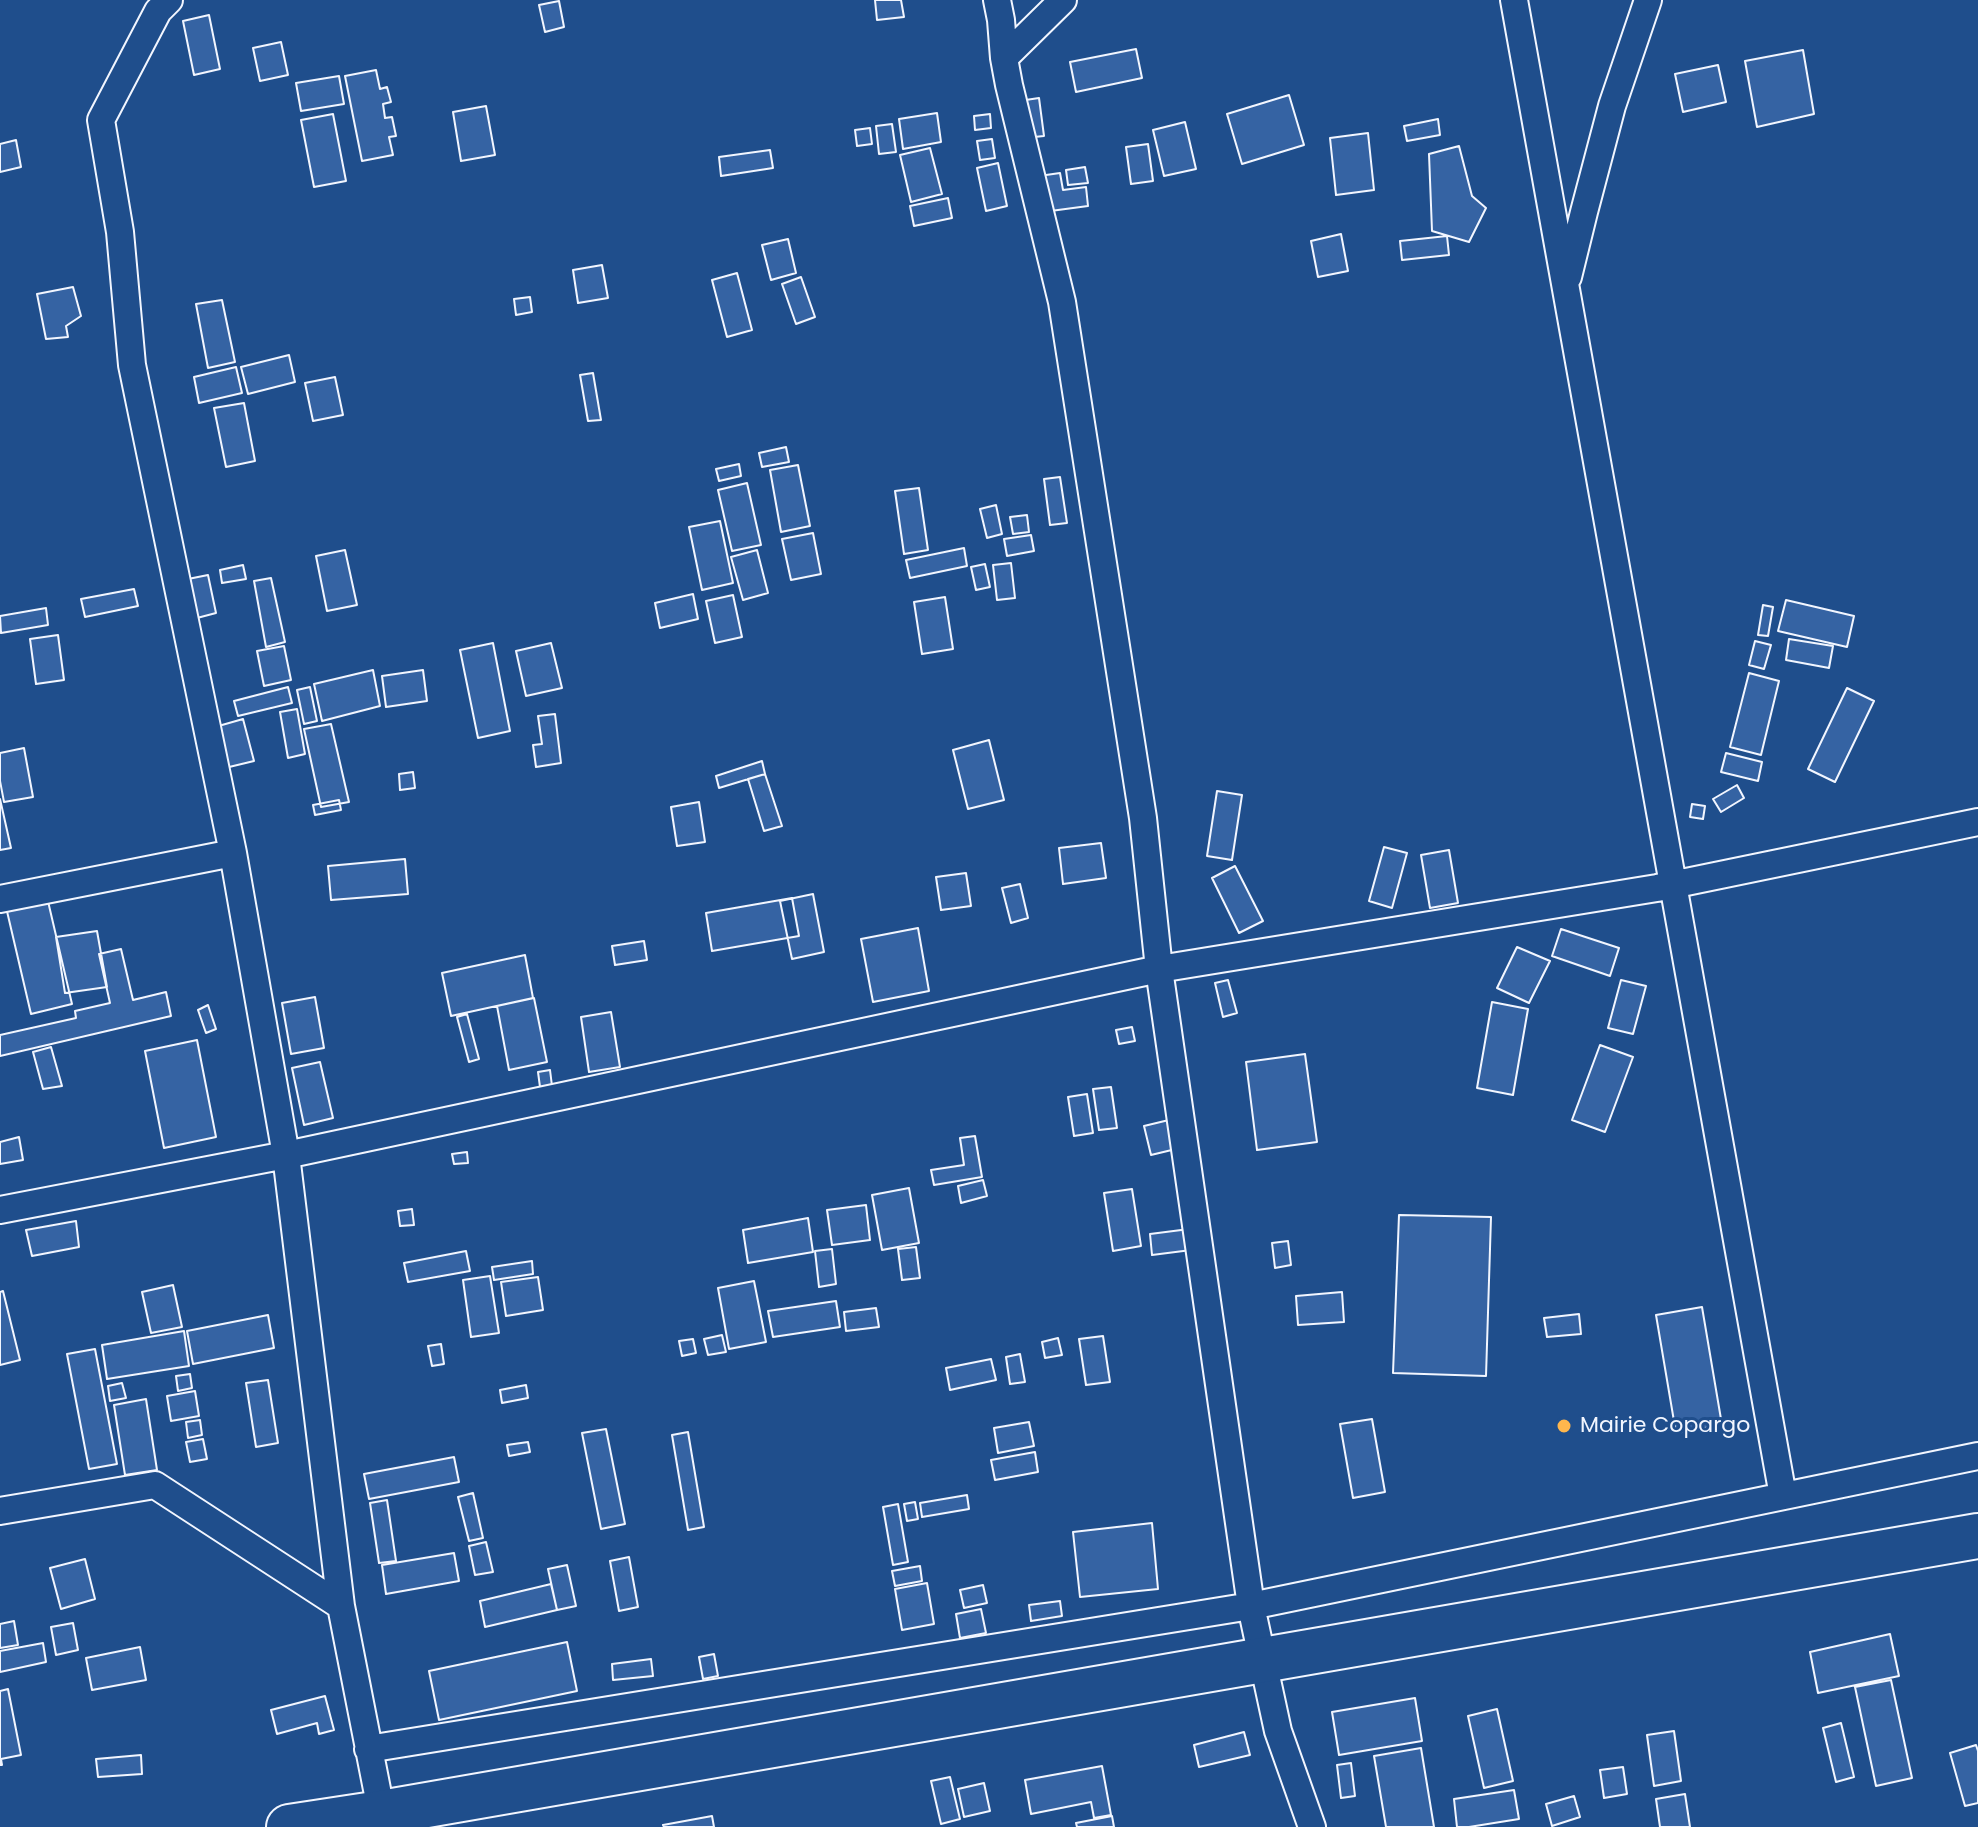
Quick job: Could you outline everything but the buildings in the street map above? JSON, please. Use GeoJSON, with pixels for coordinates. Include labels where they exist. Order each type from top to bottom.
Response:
{"type":"FeatureCollection","features":[{"type":"Feature","properties":{"kind":"highway"},"geometry":{"type":"LineString","coordinates":[[289,1827],[383,1820],[1262,1661],[1978,1536]]}},
{"type":"Feature","properties":{"kind":"street"},"geometry":{"type":"LineString","coordinates":[[169,0],[158,11],[101,120],[120,232],[132,365],[233,853],[286,1155],[341,1606],[383,1820]]}},
{"type":"Feature","properties":{"kind":"street"},"geometry":{"type":"LineString","coordinates":[[997,0],[1009,85],[1062,302],[1143,818],[1159,969],[1251,1606],[1278,1731],[1312,1827]]}},
{"type":"Feature","properties":{"kind":"street"},"geometry":{"type":"LineString","coordinates":[[1004,58],[1063,0]]}},
{"type":"Feature","properties":{"kind":"street"},"geometry":{"type":"LineString","coordinates":[[1514,0],[1783,1496]]}},
{"type":"Feature","properties":{"kind":"street"},"geometry":{"type":"LineString","coordinates":[[1566,289],[1612,106],[1648,0]]}},
{"type":"Feature","properties":{"kind":"street"},"geometry":{"type":"LineString","coordinates":[[0,1210],[286,1155],[1159,969],[1673,885],[1978,822]]}},
{"type":"Feature","properties":{"kind":"street"},"geometry":{"type":"LineString","coordinates":[[0,899],[233,853]]}},
{"type":"Feature","properties":{"kind":"street"},"geometry":{"type":"LineString","coordinates":[[368,1749],[1251,1606],[1978,1456]]}},
{"type":"Feature","properties":{"kind":"street"},"geometry":{"type":"LineString","coordinates":[[0,1511],[155,1485],[341,1606]]}},
{"type":"Feature","properties":{"kind":"place","name":"Mairie Copargo"},"geometry":{"type":"Point","coordinates":[1564,1426]}}]}
